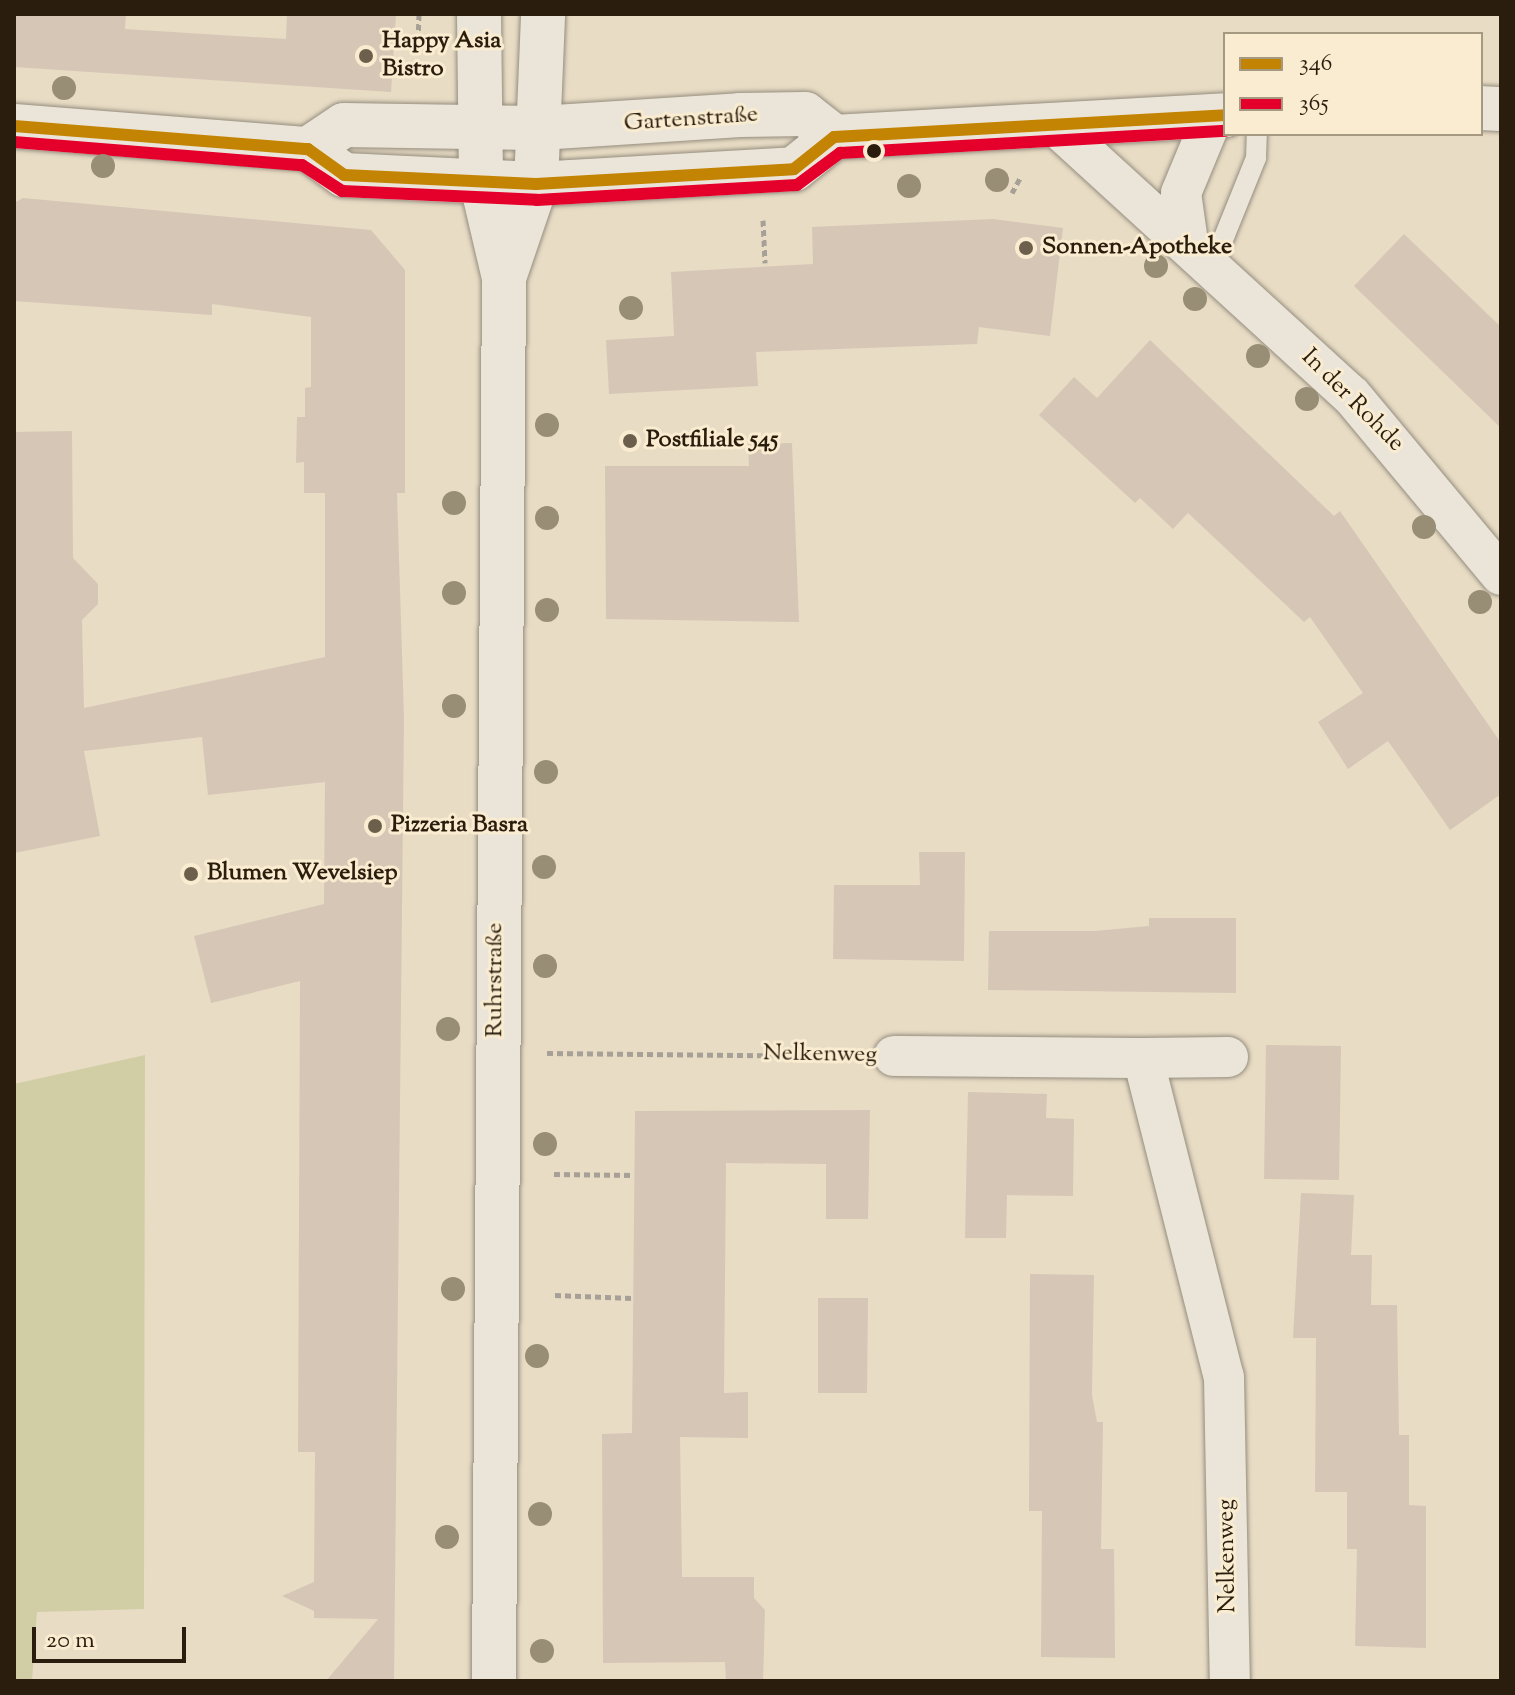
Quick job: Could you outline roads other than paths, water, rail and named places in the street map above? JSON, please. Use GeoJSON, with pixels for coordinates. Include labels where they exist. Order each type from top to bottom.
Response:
{"type":"FeatureCollection","features":[{"type":"Feature","properties":{"kind":"street","name":"Ruhrstraße"},"geometry":{"type":"LineString","coordinates":[[479,14],[484,129],[481,180],[504,278],[494,1681]]}},
{"type":"Feature","properties":{"kind":"street","name":"Ruhrstraße"},"geometry":{"type":"LineString","coordinates":[[504,278],[536,184],[543,14]]}},
{"type":"Feature","properties":{"kind":"street","name":"Gartenstraße"},"geometry":{"type":"LineString","coordinates":[[540,128],[805,114],[834,137]]}},
{"type":"Feature","properties":{"kind":"street"},"geometry":{"type":"LineString","coordinates":[[14,126],[308,149],[344,175],[536,184],[794,169],[834,137],[1219,116]]}},
{"type":"Feature","properties":{"kind":"street"},"geometry":{"type":"LineString","coordinates":[[1200,254],[1181,193],[1219,116]]}},
{"type":"Feature","properties":{"kind":"street"},"geometry":{"type":"LineString","coordinates":[[308,149],[344,125],[540,128]]}},
{"type":"Feature","properties":{"kind":"street","name":"In der Rohde"},"geometry":{"type":"LineString","coordinates":[[1057,127],[1200,254],[1351,395],[1501,575]]}},
{"type":"Feature","properties":{"kind":"street","name":"Nelkenweg"},"geometry":{"type":"LineString","coordinates":[[894,1056],[1228,1057]]}},
{"type":"Feature","properties":{"kind":"street","name":"Nelkenweg"},"geometry":{"type":"LineString","coordinates":[[1143,1058],[1224,1377],[1230,1681]]}},
{"type":"Feature","properties":{"kind":"lane"},"geometry":{"type":"LineString","coordinates":[[1200,254],[1256,158],[1257,136]]}},
{"type":"Feature","properties":{"kind":"place","name":"Happy Asia Bistro"},"geometry":{"type":"Point","coordinates":[366,56]}},
{"type":"Feature","properties":{"kind":"place","name":"Sonnen-Apotheke"},"geometry":{"type":"Point","coordinates":[1026,248]}},
{"type":"Feature","properties":{"kind":"place","name":"Postfiliale 545"},"geometry":{"type":"Point","coordinates":[630,441]}},
{"type":"Feature","properties":{"kind":"place","name":"Pizzeria Basra"},"geometry":{"type":"Point","coordinates":[375,826]}},
{"type":"Feature","properties":{"kind":"place","name":"Blumen Wevelsiep"},"geometry":{"type":"Point","coordinates":[191,874]}}]}
